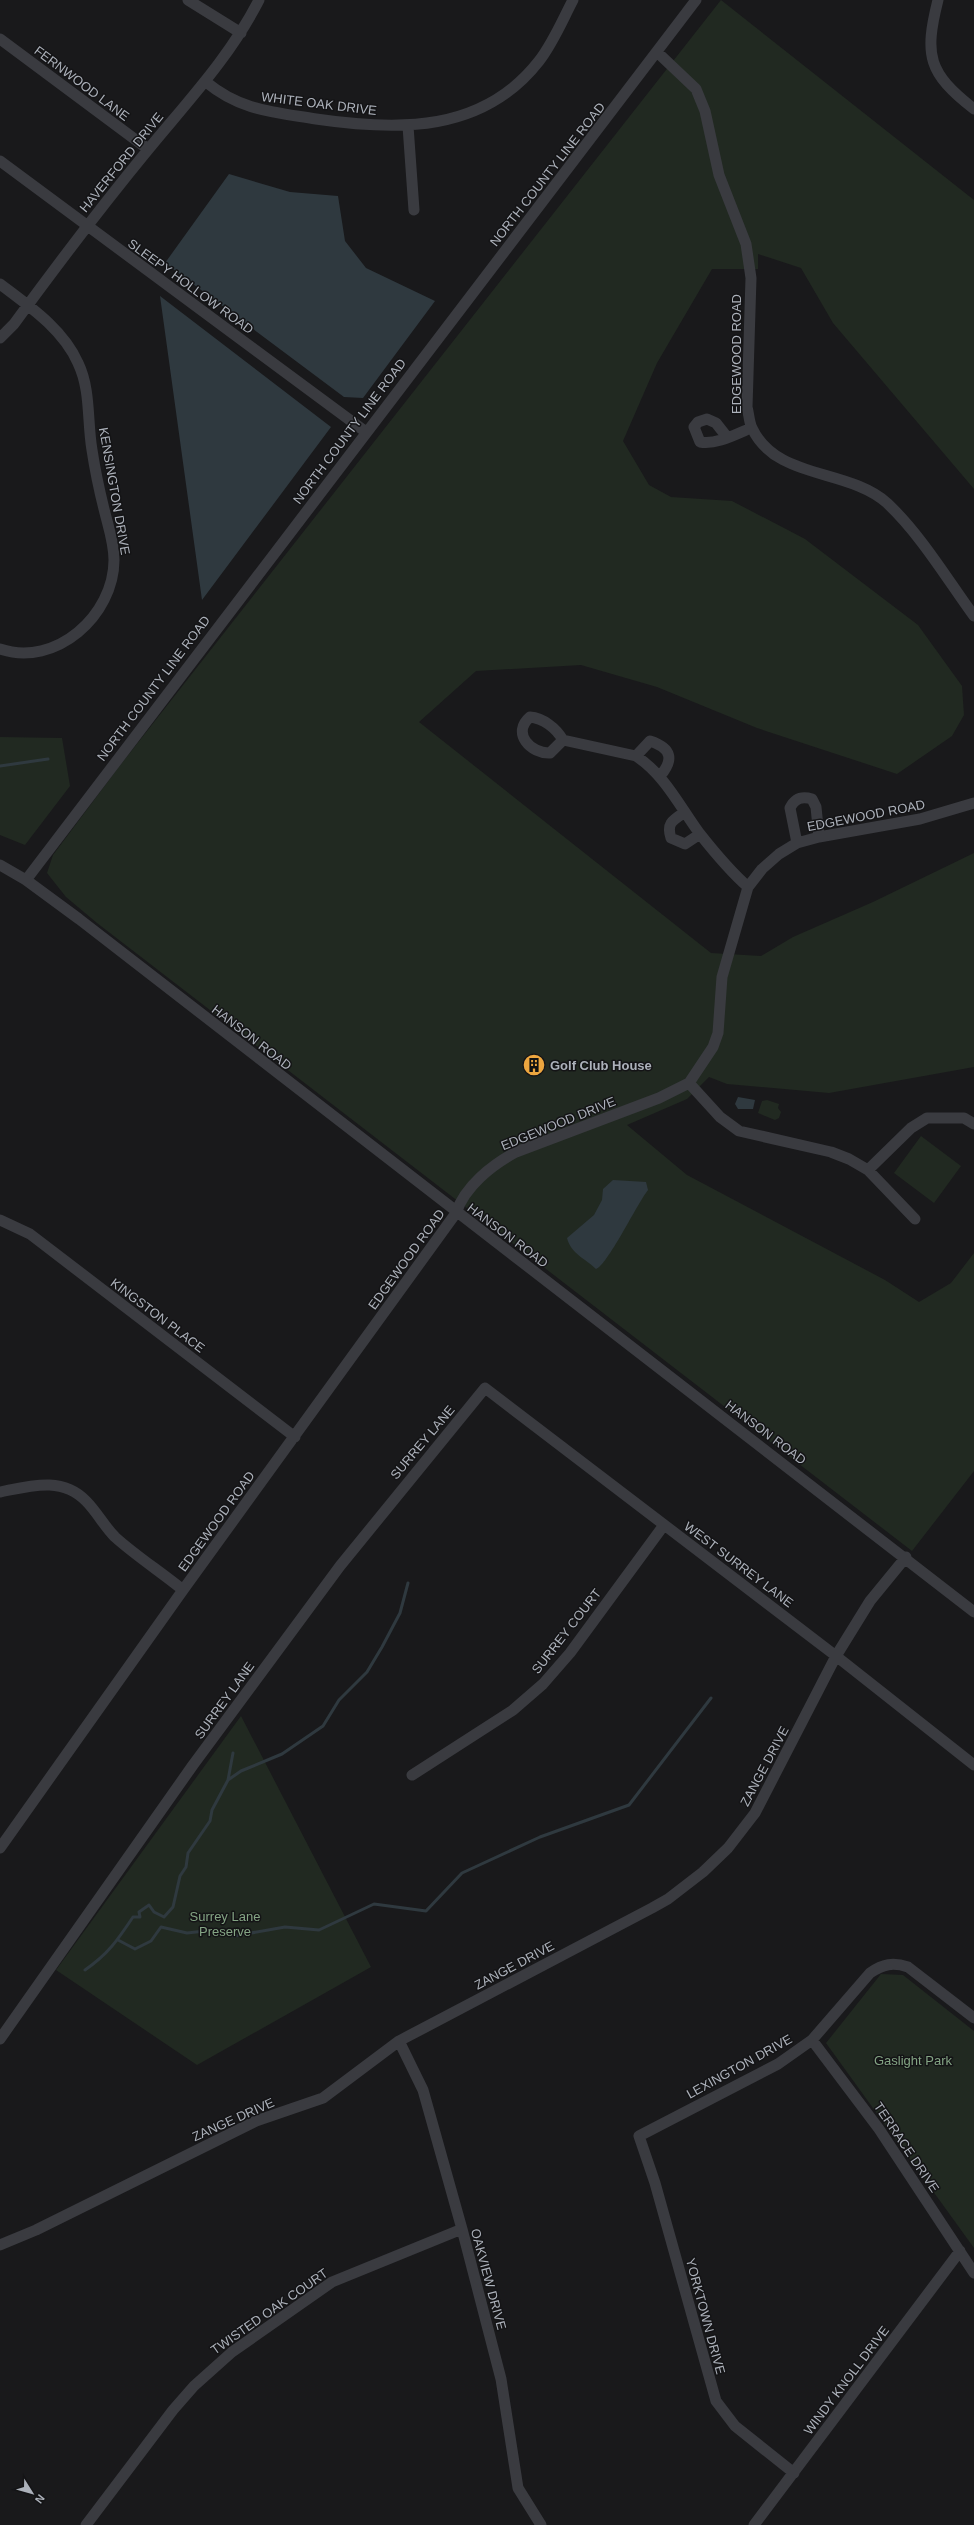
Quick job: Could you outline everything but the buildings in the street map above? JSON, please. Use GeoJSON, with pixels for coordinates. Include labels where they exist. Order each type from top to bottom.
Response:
{"type":"FeatureCollection","features":[{"type":"Feature","properties":{"kind":"street"},"geometry":{"type":"LineString","coordinates":[[188,0],[241,33]]}},
{"type":"Feature","properties":{"kind":"street","name":"HAVERFORD DRIVE"},"geometry":{"type":"LineString","coordinates":[[0,338],[148,149],[206,82],[241,33],[259,0]]}},
{"type":"Feature","properties":{"kind":"street","name":"WHITE OAK DRIVE"},"geometry":{"type":"LineString","coordinates":[[206,82],[234,101],[255,109],[342,123],[408,126],[459,117],[490,103],[513,88],[529,73],[550,46],[573,0]]}},
{"type":"Feature","properties":{"kind":"street","name":"NORTH COUNTY LINE ROAD"},"geometry":{"type":"LineString","coordinates":[[26,880],[696,0]]}},
{"type":"Feature","properties":{"kind":"street"},"geometry":{"type":"LineString","coordinates":[[938,0],[931,27],[933,63],[938,77],[974,109]]}},
{"type":"Feature","properties":{"kind":"street","name":"FERNWOOD LANE"},"geometry":{"type":"LineString","coordinates":[[0,39],[148,149]]}},
{"type":"Feature","properties":{"kind":"street","name":"EDGEWOOD ROAD"},"geometry":{"type":"LineString","coordinates":[[657,52],[696,89],[705,111],[719,175],[746,244],[751,278],[748,407],[751,428],[761,442],[790,464],[854,483],[886,502],[924,548],[974,616]]}},
{"type":"Feature","properties":{"kind":"street"},"geometry":{"type":"LineString","coordinates":[[408,126],[414,210]]}},
{"type":"Feature","properties":{"kind":"street","name":"SLEEPY HOLLOW ROAD"},"geometry":{"type":"LineString","coordinates":[[0,161],[366,432]]}},
{"type":"Feature","properties":{"kind":"street","name":"KENSINGTON DRIVE"},"geometry":{"type":"LineString","coordinates":[[0,284],[28,304],[56,331],[72,353],[82,374],[87,393],[90,437],[97,480],[110,530],[114,561],[111,577],[101,603],[91,620],[74,636],[53,648],[39,651],[14,652],[0,649]]}},
{"type":"Feature","properties":{"kind":"street"},"geometry":{"type":"LineString","coordinates":[[727,437],[751,428]]}},
{"type":"Feature","properties":{"kind":"street"},"geometry":{"type":"LineString","coordinates":[[563,740],[636,756],[660,776],[700,834],[725,865],[748,887]]}},
{"type":"Feature","properties":{"kind":"street"},"geometry":{"type":"LineString","coordinates":[[636,756],[650,741],[657,743],[668,753],[670,760],[668,767],[660,776]]}},
{"type":"Feature","properties":{"kind":"street"},"geometry":{"type":"LineString","coordinates":[[797,844],[790,808],[792,802],[799,798],[812,799],[816,807],[819,837]]}},
{"type":"Feature","properties":{"kind":"street","name":"EDGEWOOD ROAD"},"geometry":{"type":"LineString","coordinates":[[689,1083],[714,1047],[718,1033],[722,977],[748,887],[762,869],[779,854],[797,844],[819,837],[920,819],[974,803]]}},
{"type":"Feature","properties":{"kind":"street"},"geometry":{"type":"LineString","coordinates":[[685,812],[671,822],[668,829],[671,838],[678,843],[685,844],[700,834]]}},
{"type":"Feature","properties":{"kind":"street","name":"HANSON ROAD"},"geometry":{"type":"LineString","coordinates":[[0,865],[26,880],[906,1557],[974,1612]]}},
{"type":"Feature","properties":{"kind":"street"},"geometry":{"type":"LineString","coordinates":[[689,1083],[720,1117],[739,1131],[831,1152],[868,1170],[915,1219]]}},
{"type":"Feature","properties":{"kind":"street","name":"EDGEWOOD DRIVE"},"geometry":{"type":"LineString","coordinates":[[456,1212],[460,1201],[478,1180],[505,1158],[659,1098],[689,1083]]}},
{"type":"Feature","properties":{"kind":"street"},"geometry":{"type":"LineString","coordinates":[[868,1170],[911,1128],[927,1118],[964,1118],[974,1124]]}},
{"type":"Feature","properties":{"kind":"street","name":"EDGEWOOD ROAD"},"geometry":{"type":"LineString","coordinates":[[0,1848],[183,1590],[295,1438],[456,1212]]}},
{"type":"Feature","properties":{"kind":"street","name":"KINGSTON PLACE"},"geometry":{"type":"LineString","coordinates":[[0,1220],[30,1234],[295,1438]]}},
{"type":"Feature","properties":{"kind":"street","name":"WEST SURREY LANE"},"geometry":{"type":"LineString","coordinates":[[485,1388],[836,1656],[974,1765]]}},
{"type":"Feature","properties":{"kind":"street","name":"SURREY LANE"},"geometry":{"type":"LineString","coordinates":[[0,2039],[193,1765],[340,1566],[485,1388]]}},
{"type":"Feature","properties":{"kind":"street"},"geometry":{"type":"LineString","coordinates":[[0,1492],[40,1484],[59,1485],[75,1492],[86,1501],[115,1537],[183,1590]]}},
{"type":"Feature","properties":{"kind":"street","name":"SURREY COURT"},"geometry":{"type":"LineString","coordinates":[[412,1775],[513,1710],[543,1684],[570,1652],[664,1525]]}},
{"type":"Feature","properties":{"kind":"street","name":"ZANGE DRIVE"},"geometry":{"type":"LineString","coordinates":[[0,2245],[36,2230],[256,2121],[323,2098],[399,2041],[668,1899],[703,1872],[728,1848],[755,1813],[836,1656],[870,1601],[906,1557]]}},
{"type":"Feature","properties":{"kind":"street","name":"LEXINGTON DRIVE"},"geometry":{"type":"LineString","coordinates":[[639,2136],[778,2064],[812,2040],[870,1973],[878,1967],[889,1964],[898,1964],[917,1973],[974,2018]]}},
{"type":"Feature","properties":{"kind":"street","name":"TERRACE DRIVE"},"geometry":{"type":"LineString","coordinates":[[812,2040],[879,2129],[974,2273]]}},
{"type":"Feature","properties":{"kind":"street","name":"OAKVIEW DRIVE"},"geometry":{"type":"LineString","coordinates":[[399,2041],[423,2090],[462,2229],[501,2379],[518,2488],[541,2525]]}},
{"type":"Feature","properties":{"kind":"street","name":"YORKTOWN DRIVE"},"geometry":{"type":"LineString","coordinates":[[639,2136],[655,2183],[716,2401],[735,2426],[794,2473]]}},
{"type":"Feature","properties":{"kind":"street","name":"TWISTED OAK COURT"},"geometry":{"type":"LineString","coordinates":[[86,2525],[173,2410],[194,2386],[232,2352],[332,2282],[462,2229]]}},
{"type":"Feature","properties":{"kind":"street","name":"WINDY KNOLL DRIVE"},"geometry":{"type":"LineString","coordinates":[[754,2525],[960,2251]]}},
{"type":"Feature","properties":{"kind":"green space"},"geometry":{"type":"Polygon","coordinates":[[[721,0],[974,200],[974,489],[833,323],[801,268],[758,254],[758,269],[712,269],[657,363],[623,441],[649,485],[671,497],[732,501],[805,539],[918,625],[962,686],[964,715],[952,736],[897,774],[757,728],[657,687],[581,665],[476,671],[419,722],[711,953],[761,956],[793,937],[873,902],[974,853],[974,1067],[829,1093],[727,1084],[709,1077],[687,1099],[627,1125],[687,1175],[885,1280],[919,1302],[951,1283],[974,1253],[974,1471],[912,1551],[97,923],[66,897],[47,873],[53,855],[118,768],[721,0]]]}},
{"type":"Feature","properties":{"kind":"green space"},"geometry":{"type":"Polygon","coordinates":[[[0,737],[62,738],[70,786],[25,845],[0,835],[0,737]]]}},
{"type":"Feature","properties":{"kind":"green space"},"geometry":{"type":"Polygon","coordinates":[[[767,1100],[779,1104],[778,1108],[781,1112],[779,1118],[775,1120],[758,1113],[762,1101],[767,1100]]]}},
{"type":"Feature","properties":{"kind":"green space"},"geometry":{"type":"Polygon","coordinates":[[[921,1136],[961,1166],[934,1203],[894,1173],[921,1136]]]}},
{"type":"Feature","properties":{"kind":"green space","name":"Surrey Lane Preserve"},"geometry":{"type":"Polygon","coordinates":[[[241,1716],[371,1967],[197,2065],[56,1970],[241,1716]]]}},
{"type":"Feature","properties":{"kind":"green space","name":"Gaslight Park"},"geometry":{"type":"Polygon","coordinates":[[[881,1974],[903,1975],[974,2031],[974,2248],[826,2043],[881,1974]]]}},
{"type":"Feature","properties":{"kind":"shaded area"},"geometry":{"type":"Polygon","coordinates":[[[229,174],[290,192],[338,196],[345,241],[366,268],[435,301],[363,398],[344,397],[165,263],[229,174]]]}},
{"type":"Feature","properties":{"kind":"shaded area"},"geometry":{"type":"Polygon","coordinates":[[[160,296],[331,427],[202,600],[160,296]]]}},
{"type":"Feature","properties":{"kind":"shaded area"},"geometry":{"type":"Polygon","coordinates":[[[738,1097],[755,1100],[753,1109],[738,1109],[735,1104],[738,1097]]]}},
{"type":"Feature","properties":{"kind":"shaded area"},"geometry":{"type":"Polygon","coordinates":[[[613,1180],[646,1182],[648,1190],[607,1257],[596,1269],[575,1252],[569,1244],[567,1238],[594,1215],[602,1200],[603,1189],[613,1180]]]}},
{"type":"Feature","properties":{"kind":"waterway"},"geometry":{"type":"LineString","coordinates":[[0,766],[48,759]]}},
{"type":"Feature","properties":{"kind":"waterway"},"geometry":{"type":"LineString","coordinates":[[85,1970],[112,1946],[133,1917],[140,1917],[139,1912],[149,1905],[154,1912],[164,1917],[173,1907],[180,1876],[186,1867],[188,1853],[210,1821],[212,1810],[228,1780],[241,1771],[282,1754],[323,1726],[339,1700],[367,1672],[382,1647],[400,1613],[408,1583]]}},
{"type":"Feature","properties":{"kind":"waterway"},"geometry":{"type":"LineString","coordinates":[[118,1940],[135,1949],[151,1941],[161,1927],[187,1933],[214,1930],[234,1936],[285,1927],[319,1930],[374,1904],[426,1911],[462,1873],[540,1837],[629,1805],[711,1698]]}},
{"type":"Feature","properties":{"kind":"waterway"},"geometry":{"type":"LineString","coordinates":[[228,1780],[233,1753]]}},
{"type":"Feature","properties":{"kind":"place","name":"Golf Club House"},"geometry":{"type":"Point","coordinates":[534,1065]}}]}
